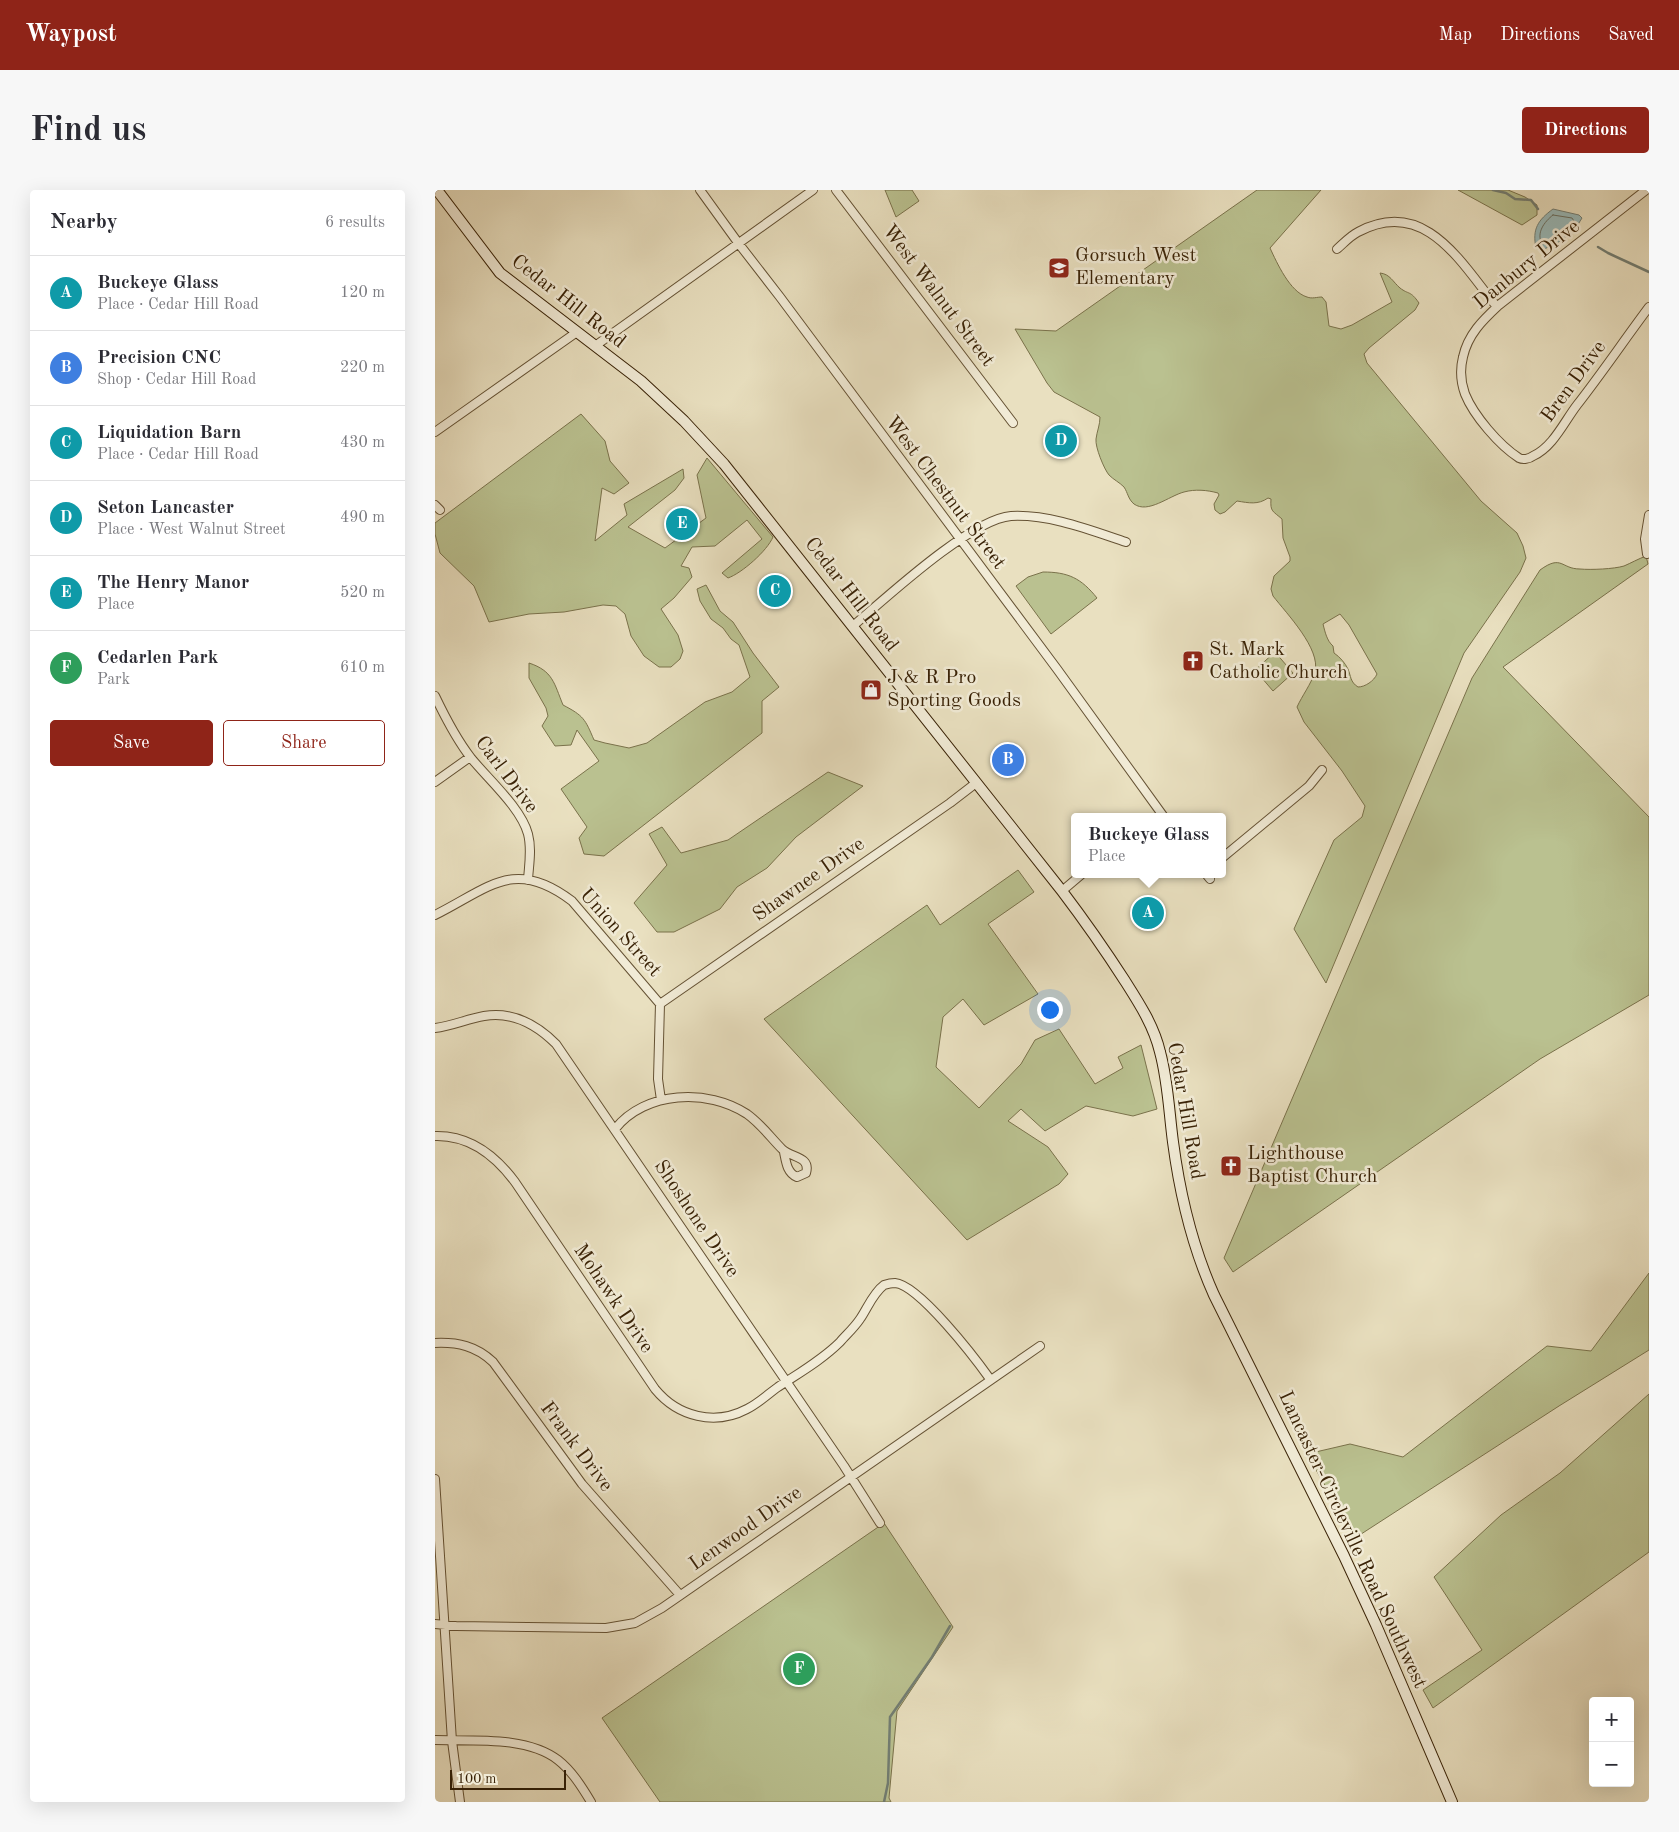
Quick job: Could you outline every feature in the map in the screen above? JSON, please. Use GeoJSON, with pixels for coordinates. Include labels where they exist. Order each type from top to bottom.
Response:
{"type":"FeatureCollection","features":[{"type":"Feature","properties":{"kind":"main road","name":"Cedar Hill Road"},"geometry":{"type":"LineString","coordinates":[[437,190],[500,273],[641,382],[701,438],[724,464],[976,782],[1105,950],[1145,1014],[1157,1041],[1165,1075],[1181,1190],[1195,1249],[1214,1295]]}},
{"type":"Feature","properties":{"kind":"main road","name":"Lancaster-Circleville Road Southwest"},"geometry":{"type":"LineString","coordinates":[[1214,1295],[1344,1556],[1376,1625],[1452,1802]]}},
{"type":"Feature","properties":{"kind":"street","name":"West Chestnut Street"},"geometry":{"type":"LineString","coordinates":[[700,190],[960,539],[1158,813]]}},
{"type":"Feature","properties":{"kind":"street"},"geometry":{"type":"LineString","coordinates":[[595,346],[813,190]]}},
{"type":"Feature","properties":{"kind":"street","name":"West Walnut Street"},"geometry":{"type":"LineString","coordinates":[[836,190],[1013,422]]}},
{"type":"Feature","properties":{"kind":"street","name":"Danbury Drive"},"geometry":{"type":"LineString","coordinates":[[1516,455],[1501,444],[1474,411],[1464,392],[1462,359],[1470,338],[1483,320],[1497,307],[1646,190]]}},
{"type":"Feature","properties":{"kind":"street"},"geometry":{"type":"LineString","coordinates":[[1337,249],[1356,233],[1373,226],[1394,223],[1414,225],[1430,231],[1446,244],[1497,307]]}},
{"type":"Feature","properties":{"kind":"street","name":"Bren Drive"},"geometry":{"type":"LineString","coordinates":[[1516,455],[1519,458],[1526,459],[1540,453],[1564,425],[1649,307]]}},
{"type":"Feature","properties":{"kind":"street"},"geometry":{"type":"LineString","coordinates":[[435,432],[577,332]]}},
{"type":"Feature","properties":{"kind":"street"},"geometry":{"type":"LineString","coordinates":[[1647,554],[1645,539],[1649,515]]}},
{"type":"Feature","properties":{"kind":"street"},"geometry":{"type":"LineString","coordinates":[[853,626],[960,539],[993,521],[1009,516],[1059,522],[1126,542]]}},
{"type":"Feature","properties":{"kind":"street","name":"Carl Drive"},"geometry":{"type":"LineString","coordinates":[[435,696],[455,733],[471,757],[522,818],[529,835],[530,845],[528,880]]}},
{"type":"Feature","properties":{"kind":"street"},"geometry":{"type":"LineString","coordinates":[[435,782],[471,757]]}},
{"type":"Feature","properties":{"kind":"street"},"geometry":{"type":"LineString","coordinates":[[1226,855],[1309,786],[1322,770]]}},
{"type":"Feature","properties":{"kind":"street","name":"Shawnee Drive"},"geometry":{"type":"LineString","coordinates":[[660,1004],[950,803],[976,782]]}},
{"type":"Feature","properties":{"kind":"street"},"geometry":{"type":"LineString","coordinates":[[1061,891],[1077,878]]}},
{"type":"Feature","properties":{"kind":"street","name":"Union Street"},"geometry":{"type":"LineString","coordinates":[[435,915],[487,886],[509,880],[528,880],[543,883],[559,891],[572,901],[660,1004],[658,1079],[661,1100]]}},
{"type":"Feature","properties":{"kind":"street","name":"Shoshone Drive"},"geometry":{"type":"LineString","coordinates":[[435,1028],[484,1016],[496,1015],[519,1018],[544,1032],[556,1044],[787,1382],[880,1523]]}},
{"type":"Feature","properties":{"kind":"street"},"geometry":{"type":"LineString","coordinates":[[615,1129],[626,1116],[642,1107],[661,1100],[698,1098],[720,1101],[749,1115],[763,1127],[784,1152]]}},
{"type":"Feature","properties":{"kind":"street","name":"Mohawk Drive"},"geometry":{"type":"LineString","coordinates":[[435,1136],[459,1138],[475,1144],[490,1153],[506,1170],[655,1389],[671,1404],[693,1416],[704,1418],[728,1416],[749,1408],[837,1344],[859,1320],[883,1286],[896,1283],[907,1288],[935,1312],[959,1338],[990,1379]]}},
{"type":"Feature","properties":{"kind":"street","name":"Frank Drive"},"geometry":{"type":"LineString","coordinates":[[435,1343],[468,1346],[486,1355],[493,1362],[582,1484],[680,1595]]}},
{"type":"Feature","properties":{"kind":"street","name":"Lenwood Drive"},"geometry":{"type":"LineString","coordinates":[[435,1624],[445,1626],[594,1629],[635,1623],[680,1595],[1039,1346]]}},
{"type":"Feature","properties":{"kind":"street"},"geometry":{"type":"LineString","coordinates":[[435,1479],[452,1741],[460,1802]]}},
{"type":"Feature","properties":{"kind":"street"},"geometry":{"type":"LineString","coordinates":[[435,1740],[501,1742],[539,1749],[555,1758],[567,1769],[591,1802]]}},
{"type":"Feature","properties":{"kind":"green space"},"geometry":{"type":"Polygon","coordinates":[[[885,190],[912,190],[919,201],[896,217],[885,190]]]}},
{"type":"Feature","properties":{"kind":"green space"},"geometry":{"type":"Polygon","coordinates":[[[1257,190],[1321,190],[1270,248],[1280,269],[1301,294],[1311,298],[1322,297],[1326,302],[1329,326],[1341,329],[1352,325],[1392,302],[1380,273],[1389,277],[1400,288],[1416,299],[1419,303],[1415,310],[1364,354],[1367,363],[1481,501],[1517,533],[1523,546],[1526,558],[1520,572],[1464,653],[1326,983],[1294,929],[1334,840],[1362,817],[1365,806],[1342,771],[1304,722],[1297,707],[1315,672],[1315,663],[1308,643],[1273,596],[1271,589],[1274,576],[1290,561],[1283,538],[1282,519],[1273,511],[1271,499],[1268,498],[1257,503],[1237,501],[1220,514],[1215,510],[1214,504],[1219,495],[1218,493],[1205,491],[1192,490],[1184,492],[1152,506],[1140,507],[1134,504],[1124,487],[1109,475],[1100,458],[1096,439],[1100,417],[1054,392],[1015,329],[1056,331],[1257,190]],[[1340,614],[1323,624],[1325,633],[1333,646],[1334,653],[1348,669],[1353,683],[1361,687],[1372,681],[1377,674],[1349,625],[1340,614]]]}},
{"type":"Feature","properties":{"kind":"green space"},"geometry":{"type":"Polygon","coordinates":[[[1458,190],[1508,190],[1525,197],[1537,205],[1537,215],[1522,225],[1458,190]]]}},
{"type":"Feature","properties":{"kind":"green space"},"geometry":{"type":"Polygon","coordinates":[[[581,414],[605,441],[610,461],[629,483],[614,494],[602,488],[595,541],[627,515],[624,504],[683,469],[684,478],[675,490],[628,527],[665,548],[706,518],[697,475],[707,458],[773,537],[765,549],[753,561],[728,578],[722,573],[762,539],[747,520],[715,546],[692,547],[681,566],[689,568],[692,577],[674,598],[661,609],[678,635],[683,651],[680,659],[671,667],[659,667],[644,656],[631,636],[625,614],[616,606],[603,605],[564,612],[529,614],[489,622],[474,586],[440,553],[435,534],[435,523],[581,414]]]}},
{"type":"Feature","properties":{"kind":"green space"},"geometry":{"type":"Polygon","coordinates":[[[1646,556],[1648,564],[1503,667],[1649,817],[1649,995],[1540,1059],[1233,1272],[1224,1258],[1472,678],[1540,570],[1547,565],[1561,563],[1580,569],[1614,568],[1624,566],[1646,556]]]}},
{"type":"Feature","properties":{"kind":"green space"},"geometry":{"type":"Polygon","coordinates":[[[1043,572],[1067,575],[1079,581],[1097,598],[1051,634],[1016,586],[1028,577],[1043,572]]]}},
{"type":"Feature","properties":{"kind":"green space"},"geometry":{"type":"Polygon","coordinates":[[[706,585],[720,611],[733,622],[753,653],[779,687],[762,701],[762,733],[604,856],[584,854],[579,838],[587,827],[561,789],[599,761],[577,730],[571,745],[555,746],[542,726],[548,716],[546,708],[529,678],[529,663],[548,674],[555,684],[563,705],[583,719],[594,740],[629,748],[647,743],[705,702],[732,692],[750,677],[739,645],[731,639],[723,628],[711,619],[700,601],[697,589],[706,585]]]}},
{"type":"Feature","properties":{"kind":"green space"},"geometry":{"type":"Polygon","coordinates":[[[1275,652],[1293,673],[1273,691],[1255,670],[1275,652]]]}},
{"type":"Feature","properties":{"kind":"green space"},"geometry":{"type":"Polygon","coordinates":[[[828,772],[863,786],[796,837],[767,868],[737,887],[720,909],[674,932],[657,932],[634,903],[667,865],[649,834],[662,827],[681,853],[728,840],[828,772]]]}},
{"type":"Feature","properties":{"kind":"green space"},"geometry":{"type":"Polygon","coordinates":[[[1018,870],[1034,892],[988,924],[1038,994],[984,1025],[963,999],[943,1017],[936,1067],[979,1108],[1021,1064],[1035,1040],[1059,1029],[1095,1084],[1123,1068],[1118,1057],[1141,1045],[1157,1109],[1133,1116],[1086,1106],[1045,1131],[1021,1109],[1008,1121],[1048,1147],[1068,1174],[1059,1184],[967,1240],[764,1019],[927,905],[940,925],[1018,870]]]}},
{"type":"Feature","properties":{"kind":"green space"},"geometry":{"type":"Polygon","coordinates":[[[1649,1273],[1649,1350],[1355,1538],[1307,1454],[1350,1444],[1403,1457],[1547,1346],[1591,1351],[1649,1273]]]}},
{"type":"Feature","properties":{"kind":"green space"},"geometry":{"type":"Polygon","coordinates":[[[1649,1394],[1649,1552],[1433,1708],[1423,1690],[1482,1650],[1434,1577],[1501,1515],[1560,1473],[1649,1394]]]}},
{"type":"Feature","properties":{"kind":"green space"},"geometry":{"type":"Polygon","coordinates":[[[884,1523],[953,1627],[897,1711],[889,1798],[891,1802],[660,1802],[602,1718],[884,1523]]]}},
{"type":"Feature","properties":{"kind":"water"},"geometry":{"type":"Polygon","coordinates":[[[1553,209],[1579,215],[1582,218],[1579,224],[1564,238],[1552,246],[1539,250],[1536,248],[1535,241],[1537,226],[1543,217],[1553,209]]]}},
{"type":"Feature","properties":{"kind":"waterway"},"geometry":{"type":"LineString","coordinates":[[1493,190],[1506,193],[1515,199],[1531,200],[1538,209]]}},
{"type":"Feature","properties":{"kind":"waterway"},"geometry":{"type":"LineString","coordinates":[[1598,247],[1649,272]]}},
{"type":"Feature","properties":{"kind":"waterway"},"geometry":{"type":"LineString","coordinates":[[884,1802],[888,1783],[890,1717],[932,1657],[950,1626]]}},
{"type":"Feature","properties":{"kind":"place","name":"Gorsuch West Elementary"},"geometry":{"type":"Point","coordinates":[1059,268]}},
{"type":"Feature","properties":{"kind":"place","name":"Seton Lancaster"},"geometry":{"type":"Point","coordinates":[1061,441]}},
{"type":"Feature","properties":{"kind":"place","name":"The Henry Manor"},"geometry":{"type":"Point","coordinates":[682,524]}},
{"type":"Feature","properties":{"kind":"place","name":"Liquidation Barn"},"geometry":{"type":"Point","coordinates":[775,591]}},
{"type":"Feature","properties":{"kind":"place","name":"St. Mark Catholic Church"},"geometry":{"type":"Point","coordinates":[1193,661]}},
{"type":"Feature","properties":{"kind":"place","name":"J & R Pro Sporting Goods"},"geometry":{"type":"Point","coordinates":[871,690]}},
{"type":"Feature","properties":{"kind":"place","name":"Precision CNC"},"geometry":{"type":"Point","coordinates":[1008,760]}},
{"type":"Feature","properties":{"kind":"place","name":"Buckeye Glass"},"geometry":{"type":"Point","coordinates":[1148,913]}},
{"type":"Feature","properties":{"kind":"place","name":"Lighthouse Baptist Church"},"geometry":{"type":"Point","coordinates":[1231,1166]}},
{"type":"Feature","properties":{"kind":"place","name":"Cedarlen Park"},"geometry":{"type":"Point","coordinates":[799,1669]}}]}
